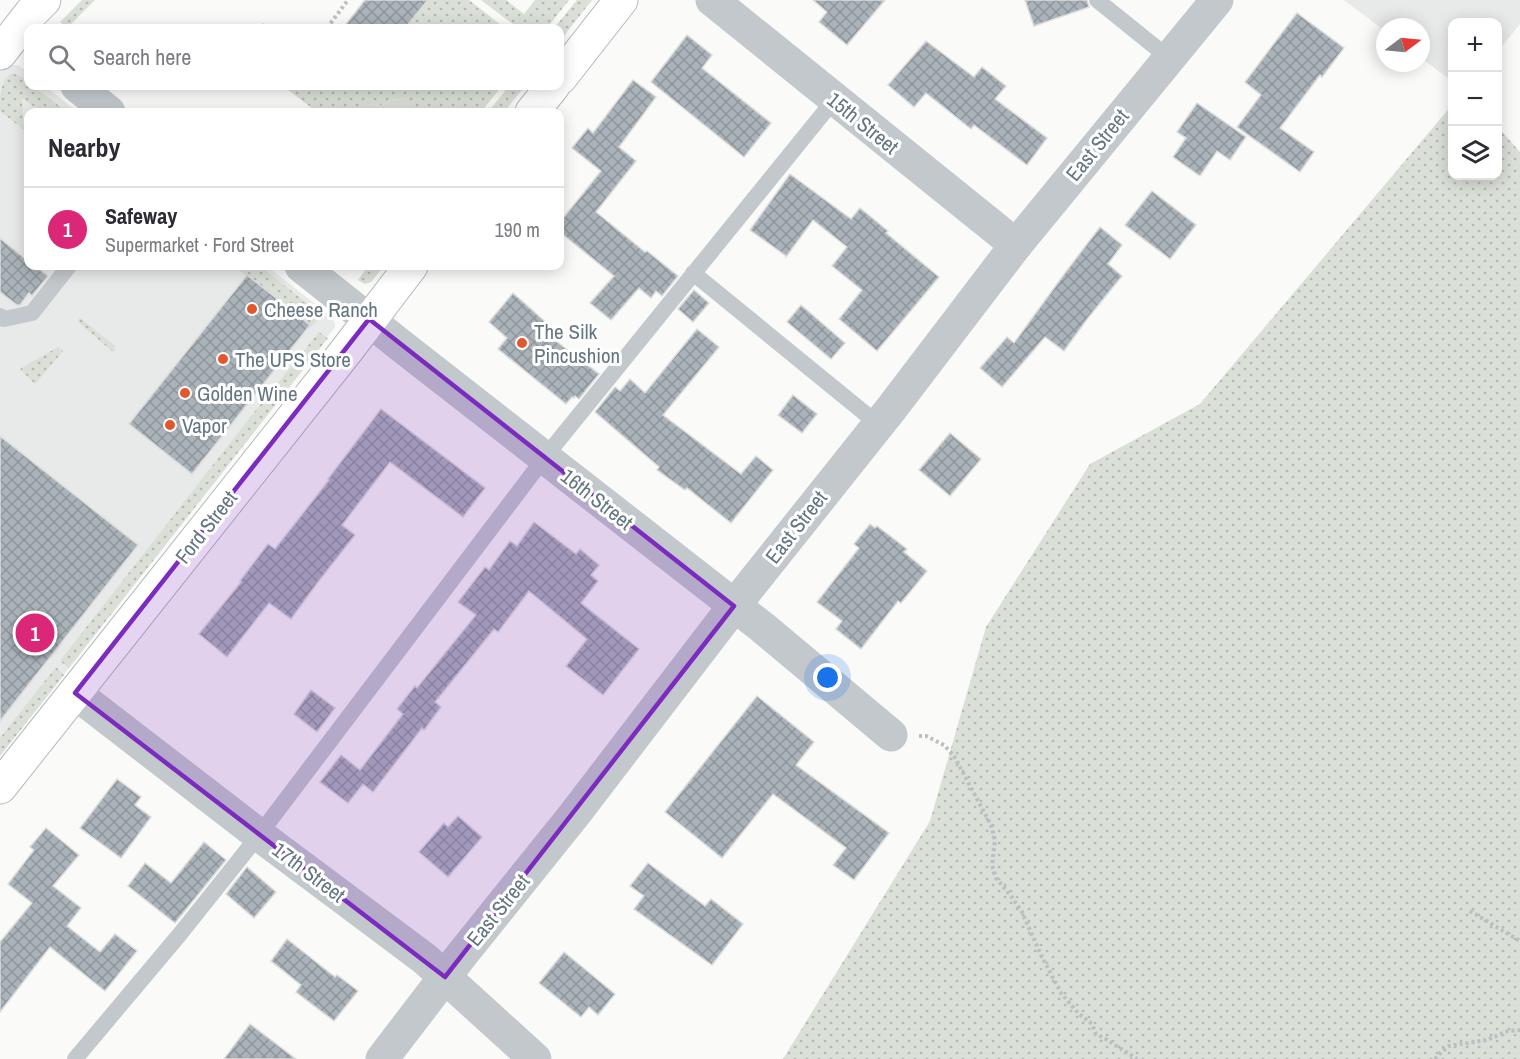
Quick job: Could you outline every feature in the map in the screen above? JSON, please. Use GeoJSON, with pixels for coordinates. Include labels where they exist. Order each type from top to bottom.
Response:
{"type":"FeatureCollection","features":[{"type":"Feature","properties":{"kind":"main road"},"geometry":{"type":"LineString","coordinates":[[26,24],[44,0]]}},
{"type":"Feature","properties":{"kind":"main road"},"geometry":{"type":"LineString","coordinates":[[564,73],[621,0]]}},
{"type":"Feature","properties":{"kind":"main road"},"geometry":{"type":"LineString","coordinates":[[14,45],[24,27]]}},
{"type":"Feature","properties":{"kind":"main road"},"geometry":{"type":"LineString","coordinates":[[535,108],[550,90]]}},
{"type":"Feature","properties":{"kind":"main road","name":"Ford Street"},"geometry":{"type":"LineString","coordinates":[[0,787],[408,270]]}},
{"type":"Feature","properties":{"kind":"street","name":"15th Street"},"geometry":{"type":"LineString","coordinates":[[712,0],[1016,245]]}},
{"type":"Feature","properties":{"kind":"street","name":"East Street"},"geometry":{"type":"LineString","coordinates":[[382,1059],[1016,245],[1217,0]]}},
{"type":"Feature","properties":{"kind":"street"},"geometry":{"type":"LineString","coordinates":[[81,90],[105,108]]}},
{"type":"Feature","properties":{"kind":"street","name":"16th Street"},"geometry":{"type":"LineString","coordinates":[[306,270],[762,627],[891,735]]}},
{"type":"Feature","properties":{"kind":"street","name":"17th Street"},"geometry":{"type":"LineString","coordinates":[[75,693],[425,959],[536,1059]]}},
{"type":"Feature","properties":{"kind":"lane"},"geometry":{"type":"LineString","coordinates":[[1097,0],[1169,57]]}},
{"type":"Feature","properties":{"kind":"lane"},"geometry":{"type":"LineString","coordinates":[[75,1059],[259,835],[544,457],[834,99]]}},
{"type":"Feature","properties":{"kind":"lane"},"geometry":{"type":"LineString","coordinates":[[0,316],[4,319],[32,313],[66,270]]}},
{"type":"Feature","properties":{"kind":"lane"},"geometry":{"type":"LineString","coordinates":[[693,273],[878,424]]}},
{"type":"Feature","properties":{"kind":"path"},"geometry":{"type":"LineString","coordinates":[[330,24],[348,0]]}},
{"type":"Feature","properties":{"kind":"path"},"geometry":{"type":"LineString","coordinates":[[891,735],[926,736],[944,745],[954,756],[991,825],[995,840],[992,865],[996,878],[1022,912],[1061,993],[1078,1013],[1092,1024],[1096,1034],[1137,1059]]}},
{"type":"Feature","properties":{"kind":"path"},"geometry":{"type":"LineString","coordinates":[[1470,910],[1520,941]]}},
{"type":"Feature","properties":{"kind":"path"},"geometry":{"type":"LineString","coordinates":[[1436,1059],[1449,1046],[1487,1040],[1508,1031],[1520,1030]]}},
{"type":"Feature","properties":{"kind":"highlighted area"},"geometry":{"type":"Polygon","coordinates":[[[369,319],[734,606],[445,977],[75,693],[369,319]]]}},
{"type":"Feature","properties":{"kind":"shaded area"},"geometry":{"type":"Polygon","coordinates":[[[82,0],[95,0],[71,24],[60,22],[82,0]]]}},
{"type":"Feature","properties":{"kind":"shaded area"},"geometry":{"type":"Polygon","coordinates":[[[428,0],[469,0],[500,24],[408,24],[428,0]]]}},
{"type":"Feature","properties":{"kind":"shaded area"},"geometry":{"type":"Polygon","coordinates":[[[481,0],[506,0],[524,14],[535,0],[569,0],[550,24],[513,24],[481,0]]]}},
{"type":"Feature","properties":{"kind":"shaded area"},"geometry":{"type":"Polygon","coordinates":[[[577,0],[592,0],[564,36],[564,24],[557,24],[577,0]]]}},
{"type":"Feature","properties":{"kind":"shaded area"},"geometry":{"type":"Polygon","coordinates":[[[1344,0],[1520,0],[1520,24],[1502,46],[1502,18],[1448,18],[1448,78],[1430,65],[1430,18],[1376,18],[1376,24],[1344,0]]]}},
{"type":"Feature","properties":{"kind":"shaded area"},"geometry":{"type":"Polygon","coordinates":[[[18,65],[24,69],[24,90],[50,90],[73,108],[24,108],[24,270],[272,270],[328,314],[335,323],[335,327],[0,756],[0,71],[3,67],[18,65]]]}},
{"type":"Feature","properties":{"kind":"shaded area"},"geometry":{"type":"Polygon","coordinates":[[[12,73],[24,78],[24,90],[38,90],[62,108],[36,108],[22,98],[24,130],[0,111],[3,85],[12,73]]]}},
{"type":"Feature","properties":{"kind":"shaded area"},"geometry":{"type":"Polygon","coordinates":[[[288,90],[499,90],[484,108],[411,108],[402,97],[379,106],[369,104],[364,108],[312,108],[288,90]]]}},
{"type":"Feature","properties":{"kind":"shaded area"},"geometry":{"type":"Polygon","coordinates":[[[506,90],[522,90],[507,108],[491,108],[506,90]]]}},
{"type":"Feature","properties":{"kind":"shaded area"},"geometry":{"type":"Polygon","coordinates":[[[402,97],[410,100],[413,108],[364,108],[369,104],[379,106],[402,97]]]}},
{"type":"Feature","properties":{"kind":"shaded area"},"geometry":{"type":"Polygon","coordinates":[[[1448,110],[1448,180],[1502,180],[1502,132],[1520,152],[1520,1059],[783,1059],[930,821],[986,627],[1090,464],[1200,404],[1448,110]]]}},
{"type":"Feature","properties":{"kind":"shaded area"},"geometry":{"type":"Polygon","coordinates":[[[239,270],[265,270],[322,315],[311,327],[239,270]]]}},
{"type":"Feature","properties":{"kind":"shaded area"},"geometry":{"type":"Polygon","coordinates":[[[365,270],[381,270],[371,282],[365,284],[358,280],[365,270]]]}},
{"type":"Feature","properties":{"kind":"shaded area"},"geometry":{"type":"Polygon","coordinates":[[[80,318],[115,346],[115,351],[112,351],[79,323],[80,318]]]}},
{"type":"Feature","properties":{"kind":"shaded area"},"geometry":{"type":"Polygon","coordinates":[[[319,332],[328,338],[69,668],[60,661],[319,332]]]}},
{"type":"Feature","properties":{"kind":"shaded area"},"geometry":{"type":"Polygon","coordinates":[[[58,347],[63,351],[35,384],[20,369],[58,347]]]}},
{"type":"Feature","properties":{"kind":"shaded area"},"geometry":{"type":"Polygon","coordinates":[[[56,667],[64,675],[0,756],[0,738],[56,667]]]}},
{"type":"Feature","properties":{"kind":"building"},"geometry":{"type":"Polygon","coordinates":[[[365,0],[428,0],[408,24],[346,24],[365,0]]]}},
{"type":"Feature","properties":{"kind":"building"},"geometry":{"type":"Polygon","coordinates":[[[813,0],[885,0],[847,45],[819,22],[827,12],[813,0]]]}},
{"type":"Feature","properties":{"kind":"building"},"geometry":{"type":"Polygon","coordinates":[[[1025,0],[1087,0],[1089,7],[1034,26],[1025,0]]]}},
{"type":"Feature","properties":{"kind":"building"},"geometry":{"type":"Polygon","coordinates":[[[1297,13],[1344,48],[1322,77],[1320,75],[1280,128],[1314,152],[1300,172],[1237,127],[1261,95],[1245,82],[1297,13]]]}},
{"type":"Feature","properties":{"kind":"building"},"geometry":{"type":"Polygon","coordinates":[[[687,35],[712,55],[702,68],[771,123],[744,157],[651,82],[687,35]]]}},
{"type":"Feature","properties":{"kind":"building"},"geometry":{"type":"Polygon","coordinates":[[[926,41],[974,77],[982,67],[1006,86],[995,99],[1047,138],[1027,165],[974,125],[971,129],[926,93],[914,107],[888,85],[926,41]]]}},
{"type":"Feature","properties":{"kind":"building"},"geometry":{"type":"Polygon","coordinates":[[[633,80],[656,97],[619,147],[636,161],[596,212],[678,276],[662,296],[656,291],[651,298],[639,288],[611,320],[590,303],[614,276],[564,235],[564,217],[601,171],[572,148],[588,128],[593,133],[633,80]]]}},
{"type":"Feature","properties":{"kind":"building"},"geometry":{"type":"Polygon","coordinates":[[[1197,103],[1246,137],[1230,160],[1217,151],[1200,176],[1173,157],[1186,138],[1177,132],[1197,103]]]}},
{"type":"Feature","properties":{"kind":"building"},"geometry":{"type":"Polygon","coordinates":[[[790,174],[851,219],[860,208],[939,277],[877,351],[839,319],[862,290],[832,266],[847,247],[813,220],[786,257],[750,230],[790,174]]]}},
{"type":"Feature","properties":{"kind":"building"},"geometry":{"type":"Polygon","coordinates":[[[1152,191],[1196,225],[1170,259],[1125,225],[1152,191]]]}},
{"type":"Feature","properties":{"kind":"building"},"geometry":{"type":"Polygon","coordinates":[[[1100,227],[1122,245],[1108,264],[1122,276],[1064,351],[1045,337],[1002,387],[980,368],[1007,337],[1014,343],[1100,227]]]}},
{"type":"Feature","properties":{"kind":"building"},"geometry":{"type":"Polygon","coordinates":[[[0,238],[24,258],[24,270],[40,270],[48,276],[32,296],[29,293],[20,305],[0,292],[0,238]]]}},
{"type":"Feature","properties":{"kind":"building"},"geometry":{"type":"Polygon","coordinates":[[[247,275],[310,325],[192,474],[129,424],[247,275]]]}},
{"type":"Feature","properties":{"kind":"building"},"geometry":{"type":"Polygon","coordinates":[[[694,290],[709,303],[693,322],[678,309],[694,290]]]}},
{"type":"Feature","properties":{"kind":"building"},"geometry":{"type":"Polygon","coordinates":[[[513,293],[560,335],[556,341],[599,374],[579,399],[572,397],[566,404],[498,349],[507,338],[489,322],[513,293]]]}},
{"type":"Feature","properties":{"kind":"building"},"geometry":{"type":"Polygon","coordinates":[[[801,305],[845,343],[831,359],[787,322],[801,305]]]}},
{"type":"Feature","properties":{"kind":"building"},"geometry":{"type":"Polygon","coordinates":[[[697,329],[719,347],[663,415],[741,474],[756,456],[773,470],[731,523],[687,488],[685,490],[657,470],[659,467],[595,412],[615,387],[620,391],[630,379],[645,393],[697,329]]]}},
{"type":"Feature","properties":{"kind":"building"},"geometry":{"type":"Polygon","coordinates":[[[793,395],[817,414],[802,433],[778,415],[793,395]]]}},
{"type":"Feature","properties":{"kind":"building"},"geometry":{"type":"Polygon","coordinates":[[[381,409],[485,488],[463,517],[390,462],[342,525],[355,535],[291,619],[269,603],[227,657],[199,634],[268,544],[275,549],[381,409]]]}},
{"type":"Feature","properties":{"kind":"building"},"geometry":{"type":"Polygon","coordinates":[[[950,433],[981,459],[950,496],[919,470],[950,433]]]}},
{"type":"Feature","properties":{"kind":"building"},"geometry":{"type":"Polygon","coordinates":[[[0,436],[138,545],[0,721],[0,436]]]}},
{"type":"Feature","properties":{"kind":"building"},"geometry":{"type":"Polygon","coordinates":[[[534,522],[576,554],[580,549],[599,565],[591,575],[598,581],[581,603],[639,649],[603,695],[566,666],[587,639],[529,591],[498,632],[494,629],[435,702],[441,707],[373,792],[363,784],[348,803],[320,782],[341,755],[360,770],[403,714],[397,709],[476,615],[458,602],[485,567],[489,570],[510,541],[517,546],[534,522]]]}},
{"type":"Feature","properties":{"kind":"building"},"geometry":{"type":"Polygon","coordinates":[[[870,524],[875,528],[877,526],[907,549],[904,552],[927,571],[901,603],[898,601],[861,649],[836,629],[842,621],[817,602],[859,548],[854,544],[870,524]]]}},
{"type":"Feature","properties":{"kind":"building"},"geometry":{"type":"Polygon","coordinates":[[[311,690],[335,708],[317,732],[294,714],[311,690]]]}},
{"type":"Feature","properties":{"kind":"building"},"geometry":{"type":"Polygon","coordinates":[[[757,696],[814,742],[796,765],[889,833],[854,880],[833,865],[846,848],[773,794],[722,858],[665,812],[757,696]]]}},
{"type":"Feature","properties":{"kind":"building"},"geometry":{"type":"Polygon","coordinates":[[[117,779],[141,797],[135,805],[151,817],[121,858],[80,828],[117,779]]]}},
{"type":"Feature","properties":{"kind":"building"},"geometry":{"type":"Polygon","coordinates":[[[458,816],[482,837],[448,877],[419,852],[444,823],[448,827],[458,816]]]}},
{"type":"Feature","properties":{"kind":"building"},"geometry":{"type":"Polygon","coordinates":[[[46,828],[79,855],[53,886],[81,908],[67,926],[100,952],[115,934],[137,951],[105,991],[50,947],[0,1012],[0,942],[32,903],[8,884],[34,850],[30,847],[46,828]]]}},
{"type":"Feature","properties":{"kind":"building"},"geometry":{"type":"Polygon","coordinates":[[[204,842],[226,860],[175,923],[128,886],[145,863],[171,883],[204,842]]]}},
{"type":"Feature","properties":{"kind":"building"},"geometry":{"type":"Polygon","coordinates":[[[648,863],[705,906],[711,899],[743,924],[712,965],[634,909],[644,896],[630,886],[648,863]]]}},
{"type":"Feature","properties":{"kind":"building"},"geometry":{"type":"Polygon","coordinates":[[[247,867],[276,892],[254,918],[226,894],[247,867]]]}},
{"type":"Feature","properties":{"kind":"building"},"geometry":{"type":"Polygon","coordinates":[[[287,939],[335,977],[337,975],[358,991],[334,1021],[296,992],[301,985],[271,961],[287,939]]]}},
{"type":"Feature","properties":{"kind":"building"},"geometry":{"type":"Polygon","coordinates":[[[564,952],[615,994],[598,1015],[589,1007],[581,1017],[539,983],[564,952]]]}},
{"type":"Feature","properties":{"kind":"building"},"geometry":{"type":"Polygon","coordinates":[[[250,1024],[296,1059],[224,1059],[250,1024]]]}},
{"type":"Feature","properties":{"kind":"place","name":"Cheese Ranch"},"geometry":{"type":"Point","coordinates":[252,309]}},
{"type":"Feature","properties":{"kind":"place","name":"The Silk Pincushion"},"geometry":{"type":"Point","coordinates":[522,343]}},
{"type":"Feature","properties":{"kind":"place","name":"The UPS Store"},"geometry":{"type":"Point","coordinates":[223,359]}},
{"type":"Feature","properties":{"kind":"place","name":"Golden Wine"},"geometry":{"type":"Point","coordinates":[185,393]}},
{"type":"Feature","properties":{"kind":"place","name":"Vapor"},"geometry":{"type":"Point","coordinates":[170,425]}},
{"type":"Feature","properties":{"kind":"place","name":"Safeway"},"geometry":{"type":"Point","coordinates":[35,633]}}]}
